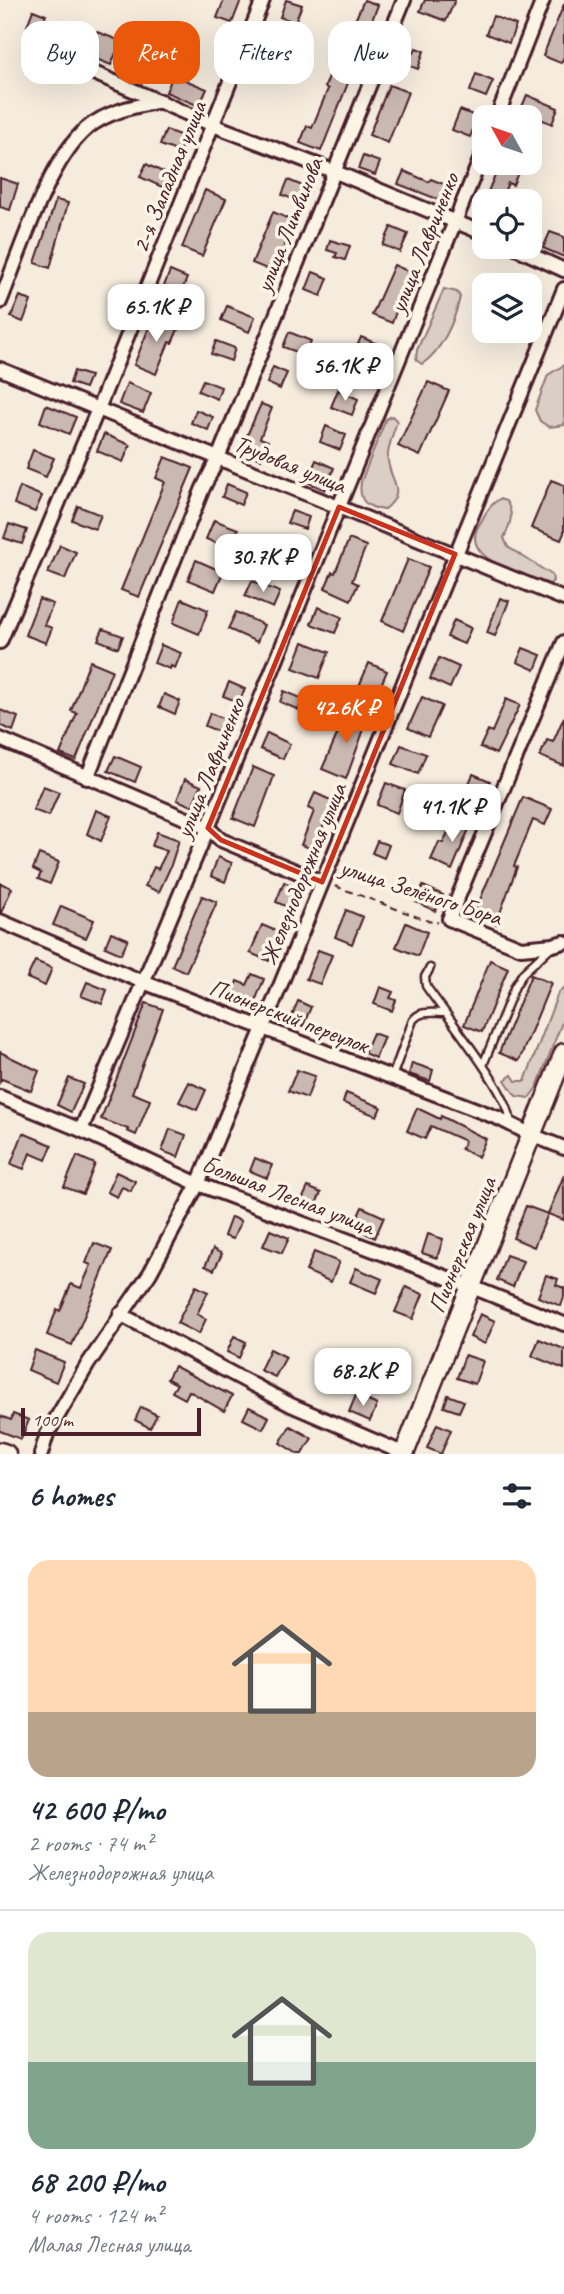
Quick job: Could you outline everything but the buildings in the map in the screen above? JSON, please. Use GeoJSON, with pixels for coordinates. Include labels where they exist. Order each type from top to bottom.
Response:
{"type":"FeatureCollection","features":[{"type":"Feature","properties":{"kind":"street","name":"2-я Западная улица"},"geometry":{"type":"LineString","coordinates":[[0,642],[98,409],[263,0]]}},
{"type":"Feature","properties":{"kind":"street","name":"улица Литвинова"},"geometry":{"type":"LineString","coordinates":[[86,778],[404,0]]}},
{"type":"Feature","properties":{"kind":"street"},"geometry":{"type":"LineString","coordinates":[[502,105],[543,0]]}},
{"type":"Feature","properties":{"kind":"street"},"geometry":{"type":"LineString","coordinates":[[99,74],[213,125],[472,228]]}},
{"type":"Feature","properties":{"kind":"street"},"geometry":{"type":"LineString","coordinates":[[0,302],[49,183],[69,147],[87,127],[120,109],[162,101]]}},
{"type":"Feature","properties":{"kind":"street","name":"улица Лавриненко"},"geometry":{"type":"LineString","coordinates":[[81,1130],[208,828],[474,175]]}},
{"type":"Feature","properties":{"kind":"street"},"geometry":{"type":"LineString","coordinates":[[540,259],[564,270]]}},
{"type":"Feature","properties":{"kind":"street","name":"Железнодорожная улица"},"geometry":{"type":"LineString","coordinates":[[41,1454],[47,1434],[88,1364],[150,1273],[198,1184],[564,289]]}},
{"type":"Feature","properties":{"kind":"street","name":"Трудовая улица"},"geometry":{"type":"LineString","coordinates":[[0,369],[564,599]]}},
{"type":"Feature","properties":{"kind":"street"},"geometry":{"type":"LineString","coordinates":[[449,919],[564,642]]}},
{"type":"Feature","properties":{"kind":"street","name":"улица Зелёного Бора"},"geometry":{"type":"LineString","coordinates":[[0,739],[208,828],[221,840],[322,882]]}},
{"type":"Feature","properties":{"kind":"street","name":"улица Зелёного Бора"},"geometry":{"type":"LineString","coordinates":[[449,919],[522,948],[558,944]]}},
{"type":"Feature","properties":{"kind":"street","name":"Пионерский переулок"},"geometry":{"type":"LineString","coordinates":[[0,921],[143,982],[392,1077],[564,1148]]}},
{"type":"Feature","properties":{"kind":"street","name":"Пионерская улица"},"geometry":{"type":"LineString","coordinates":[[404,1454],[564,1053]]}},
{"type":"Feature","properties":{"kind":"street","name":"Большая Лесная улица"},"geometry":{"type":"LineString","coordinates":[[0,1097],[81,1130],[198,1184],[564,1324]]}},
{"type":"Feature","properties":{"kind":"street"},"geometry":{"type":"LineString","coordinates":[[120,1314],[291,1405],[404,1454]]}},
{"type":"Feature","properties":{"kind":"street"},"geometry":{"type":"LineString","coordinates":[[0,1451],[6,1454]]}},
{"type":"Feature","properties":{"kind":"lane"},"geometry":{"type":"LineString","coordinates":[[483,1065],[515,986],[523,973],[558,944]]}},
{"type":"Feature","properties":{"kind":"lane"},"geometry":{"type":"LineString","coordinates":[[430,968],[425,977],[426,986],[483,1065],[509,1109],[512,1117],[510,1124]]}},
{"type":"Feature","properties":{"kind":"lane"},"geometry":{"type":"LineString","coordinates":[[392,1077],[413,1020],[425,1013],[444,1013]]}},
{"type":"Feature","properties":{"kind":"path","name":"улица Зелёного Бора"},"geometry":{"type":"LineString","coordinates":[[322,882],[434,923],[449,919]]}},
{"type":"Feature","properties":{"kind":"highlighted area"},"geometry":{"type":"Polygon","coordinates":[[[339,507],[455,554],[322,882],[221,840],[208,828],[339,507]]]}},
{"type":"Feature","properties":{"kind":"shaded area"},"geometry":{"type":"Polygon","coordinates":[[[444,289],[457,292],[460,297],[458,306],[441,343],[422,364],[416,360],[417,350],[444,289]]]}},
{"type":"Feature","properties":{"kind":"shaded area"},"geometry":{"type":"Polygon","coordinates":[[[564,365],[564,425],[549,427],[540,421],[535,410],[548,375],[564,365]]]}},
{"type":"Feature","properties":{"kind":"shaded area"},"geometry":{"type":"Polygon","coordinates":[[[392,416],[397,421],[389,446],[388,462],[396,496],[384,510],[368,505],[362,498],[360,489],[386,419],[392,416]]]}},
{"type":"Feature","properties":{"kind":"shaded area"},"geometry":{"type":"Polygon","coordinates":[[[499,499],[506,501],[511,515],[504,538],[508,547],[552,575],[553,581],[550,584],[511,571],[486,557],[478,548],[475,537],[479,525],[490,507],[499,499]]]}},
{"type":"Feature","properties":{"kind":"shaded area"},"geometry":{"type":"Polygon","coordinates":[[[564,988],[564,1017],[537,1087],[529,1098],[516,1096],[505,1080],[512,1075],[516,1081],[525,1081],[558,993],[564,988]]]}}]}
